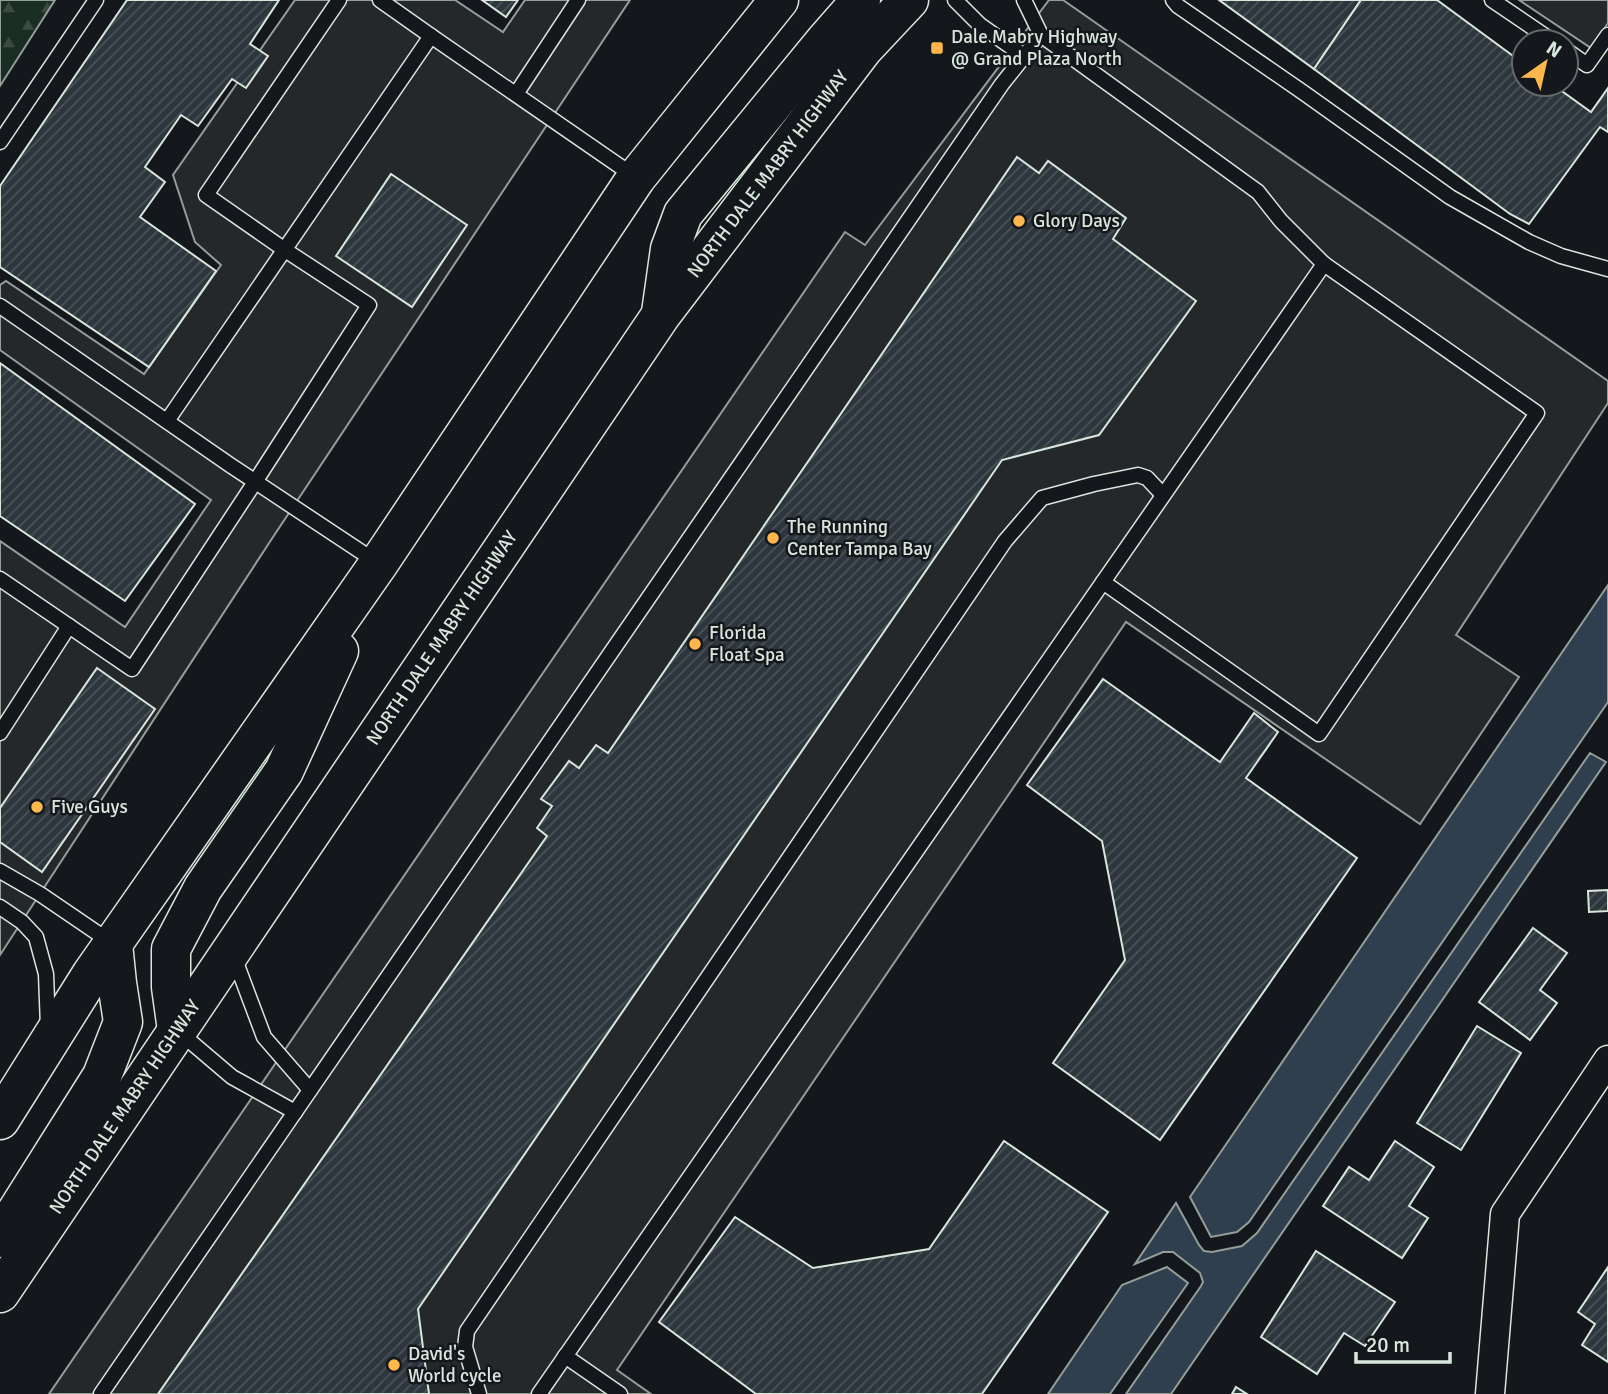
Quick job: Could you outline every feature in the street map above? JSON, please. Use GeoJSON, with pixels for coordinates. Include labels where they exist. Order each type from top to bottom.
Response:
{"type":"FeatureCollection","features":[{"type":"Feature","properties":{"kind":"main road"},"geometry":{"type":"LineString","coordinates":[[0,1120],[91,975],[379,563],[636,177],[779,0]]}},
{"type":"Feature","properties":{"kind":"main road"},"geometry":{"type":"LineString","coordinates":[[661,315],[670,249],[683,214],[861,0]]}},
{"type":"Feature","properties":{"kind":"main road","name":"NORTH DALE MABRY HIGHWAY"},"geometry":{"type":"LineString","coordinates":[[0,1293],[661,315],[863,48],[909,0]]}},
{"type":"Feature","properties":{"kind":"main road"},"geometry":{"type":"LineString","coordinates":[[177,1030],[171,987],[171,948],[203,888],[284,771],[379,563]]}},
{"type":"Feature","properties":{"kind":"main road"},"geometry":{"type":"LineString","coordinates":[[0,1238],[102,1076],[124,1022],[113,944]]}},
{"type":"Feature","properties":{"kind":"street"},"geometry":{"type":"LineString","coordinates":[[1490,1394],[1505,1214],[1608,1060]]}},
{"type":"Feature","properties":{"kind":"lane"},"geometry":{"type":"LineString","coordinates":[[0,142],[96,0]]}},
{"type":"Feature","properties":{"kind":"lane"},"geometry":{"type":"LineString","coordinates":[[0,579],[132,669],[369,306],[206,195],[339,0]]}},
{"type":"Feature","properties":{"kind":"lane"},"geometry":{"type":"LineString","coordinates":[[380,0],[636,177]]}},
{"type":"Feature","properties":{"kind":"lane"},"geometry":{"type":"LineString","coordinates":[[516,94],[578,0]]}},
{"type":"Feature","properties":{"kind":"lane"},"geometry":{"type":"LineString","coordinates":[[955,0],[980,24],[1024,56]]}},
{"type":"Feature","properties":{"kind":"lane"},"geometry":{"type":"LineString","coordinates":[[1024,0],[1041,35],[1258,192],[1324,264],[1537,413],[1320,734],[1103,582]]}},
{"type":"Feature","properties":{"kind":"lane"},"geometry":{"type":"LineString","coordinates":[[1174,0],[1178,6],[1450,197],[1561,257],[1608,268]]}},
{"type":"Feature","properties":{"kind":"lane"},"geometry":{"type":"LineString","coordinates":[[1492,0],[1533,28]]}},
{"type":"Feature","properties":{"kind":"lane"},"geometry":{"type":"LineString","coordinates":[[102,1394],[978,119],[1041,35]]}},
{"type":"Feature","properties":{"kind":"lane"},"geometry":{"type":"LineString","coordinates":[[1580,60],[1587,65],[1608,35]]}},
{"type":"Feature","properties":{"kind":"lane"},"geometry":{"type":"LineString","coordinates":[[166,421],[430,36]]}},
{"type":"Feature","properties":{"kind":"lane"},"geometry":{"type":"LineString","coordinates":[[539,1394],[1324,264]]}},
{"type":"Feature","properties":{"kind":"lane"},"geometry":{"type":"LineString","coordinates":[[0,306],[255,482],[379,563]]}},
{"type":"Feature","properties":{"kind":"lane"},"geometry":{"type":"LineString","coordinates":[[479,1394],[465,1347],[467,1331],[1005,541],[1042,498],[1138,475],[1147,478],[1163,495]]}},
{"type":"Feature","properties":{"kind":"lane"},"geometry":{"type":"LineString","coordinates":[[0,733],[69,626]]}},
{"type":"Feature","properties":{"kind":"lane"},"geometry":{"type":"LineString","coordinates":[[0,871],[40,894],[113,944]]}},
{"type":"Feature","properties":{"kind":"lane"},"geometry":{"type":"LineString","coordinates":[[0,907],[22,922],[36,937],[46,974],[49,1043]]}},
{"type":"Feature","properties":{"kind":"lane"},"geometry":{"type":"LineString","coordinates":[[232,949],[264,1037],[310,1090]]}},
{"type":"Feature","properties":{"kind":"lane"},"geometry":{"type":"LineString","coordinates":[[177,1030],[232,1077],[295,1112]]}},
{"type":"Feature","properties":{"kind":"lane"},"geometry":{"type":"LineString","coordinates":[[565,1356],[620,1394]]}},
{"type":"Feature","properties":{"kind":"green space"},"geometry":{"type":"Polygon","coordinates":[[[0,0],[55,0],[0,86],[0,0]]]}},
{"type":"Feature","properties":{"kind":"shaded area"},"geometry":{"type":"Polygon","coordinates":[[[295,0],[455,0],[503,32],[525,0],[630,0],[275,534],[0,955],[0,541],[125,627],[211,500],[0,350],[0,285],[6,281],[144,374],[221,265],[195,242],[173,175],[295,0]]]}},
{"type":"Feature","properties":{"kind":"shaded area"},"geometry":{"type":"Polygon","coordinates":[[[1049,0],[1063,0],[1608,381],[1608,403],[1456,635],[1519,677],[1420,824],[1126,622],[617,1370],[651,1394],[49,1394],[845,232],[865,245],[1049,0]]]}},
{"type":"Feature","properties":{"kind":"shaded area"},"geometry":{"type":"Polygon","coordinates":[[[1519,0],[1608,0],[1608,23],[1591,48],[1580,41],[1580,28],[1561,28],[1519,0]]]}},
{"type":"Feature","properties":{"kind":"water"},"geometry":{"type":"Polygon","coordinates":[[[1608,585],[1608,702],[1249,1222],[1237,1232],[1211,1237],[1190,1197],[1608,585]]]}},
{"type":"Feature","properties":{"kind":"water"},"geometry":{"type":"Polygon","coordinates":[[[1590,753],[1606,762],[1171,1394],[1126,1394],[1203,1282],[1200,1273],[1173,1252],[1163,1252],[1135,1264],[1176,1203],[1204,1251],[1242,1246],[1257,1233],[1590,753]]]}},
{"type":"Feature","properties":{"kind":"water"},"geometry":{"type":"Polygon","coordinates":[[[1167,1267],[1188,1283],[1110,1394],[1048,1394],[1122,1285],[1167,1267]]]}},
{"type":"Feature","properties":{"kind":"building"},"geometry":{"type":"Polygon","coordinates":[[[127,0],[279,0],[250,44],[268,56],[246,88],[232,79],[198,126],[181,115],[145,167],[165,182],[140,217],[216,271],[149,367],[0,267],[0,186],[127,0]]]}},
{"type":"Feature","properties":{"kind":"building"},"geometry":{"type":"Polygon","coordinates":[[[482,0],[518,0],[506,17],[482,0]]]}},
{"type":"Feature","properties":{"kind":"building"},"geometry":{"type":"Polygon","coordinates":[[[1219,0],[1361,0],[1314,69],[1219,0]]]}},
{"type":"Feature","properties":{"kind":"building"},"geometry":{"type":"Polygon","coordinates":[[[1361,0],[1437,0],[1510,54],[1510,98],[1572,98],[1591,112],[1608,88],[1608,132],[1600,127],[1529,224],[1510,214],[1314,69],[1361,0]]]}},
{"type":"Feature","properties":{"kind":"building"},"geometry":{"type":"Polygon","coordinates":[[[1017,157],[1039,173],[1048,161],[1126,218],[1113,239],[1196,301],[1099,435],[1002,460],[418,1309],[429,1394],[158,1394],[547,836],[537,828],[552,806],[541,799],[569,761],[579,768],[596,745],[608,753],[1017,157]]]}},
{"type":"Feature","properties":{"kind":"building"},"geometry":{"type":"Polygon","coordinates":[[[391,174],[467,225],[412,307],[336,256],[391,174]]]}},
{"type":"Feature","properties":{"kind":"building"},"geometry":{"type":"Polygon","coordinates":[[[0,363],[195,504],[125,601],[0,516],[0,363]]]}},
{"type":"Feature","properties":{"kind":"building"},"geometry":{"type":"Polygon","coordinates":[[[97,668],[155,709],[42,872],[0,842],[0,808],[97,668]]]}},
{"type":"Feature","properties":{"kind":"building"},"geometry":{"type":"Polygon","coordinates":[[[1103,679],[1220,762],[1254,713],[1278,732],[1246,778],[1357,858],[1160,1140],[1053,1063],[1125,960],[1102,841],[1027,785],[1103,679]]]}},
{"type":"Feature","properties":{"kind":"building"},"geometry":{"type":"Polygon","coordinates":[[[1608,890],[1608,911],[1589,912],[1588,891],[1608,890]]]}},
{"type":"Feature","properties":{"kind":"building"},"geometry":{"type":"Polygon","coordinates":[[[1533,928],[1567,953],[1540,990],[1557,1003],[1530,1040],[1479,1002],[1533,928]]]}},
{"type":"Feature","properties":{"kind":"building"},"geometry":{"type":"Polygon","coordinates":[[[1477,1026],[1521,1053],[1461,1150],[1417,1123],[1477,1026]]]}},
{"type":"Feature","properties":{"kind":"building"},"geometry":{"type":"Polygon","coordinates":[[[1004,1141],[1108,1212],[982,1394],[756,1394],[659,1322],[735,1217],[813,1268],[929,1249],[1004,1141]]]}},
{"type":"Feature","properties":{"kind":"building"},"geometry":{"type":"Polygon","coordinates":[[[1395,1141],[1434,1167],[1409,1206],[1428,1218],[1402,1258],[1323,1206],[1349,1167],[1369,1180],[1395,1141]]]}},
{"type":"Feature","properties":{"kind":"building"},"geometry":{"type":"Polygon","coordinates":[[[1316,1251],[1395,1302],[1365,1346],[1344,1333],[1317,1374],[1261,1337],[1316,1251]]]}},
{"type":"Feature","properties":{"kind":"building"},"geometry":{"type":"Polygon","coordinates":[[[1608,1267],[1608,1362],[1582,1345],[1595,1324],[1578,1312],[1608,1267]]]}},
{"type":"Feature","properties":{"kind":"building"},"geometry":{"type":"Polygon","coordinates":[[[1236,1387],[1247,1394],[1232,1394],[1236,1387]]]}},
{"type":"Feature","properties":{"kind":"place","name":"Dale Mabry Highway @ Grand Plaza North"},"geometry":{"type":"Point","coordinates":[937,48]}},
{"type":"Feature","properties":{"kind":"place","name":"Glory Days"},"geometry":{"type":"Point","coordinates":[1019,221]}},
{"type":"Feature","properties":{"kind":"place","name":"The Running Center Tampa Bay"},"geometry":{"type":"Point","coordinates":[773,538]}},
{"type":"Feature","properties":{"kind":"place","name":"Florida Float Spa"},"geometry":{"type":"Point","coordinates":[695,644]}},
{"type":"Feature","properties":{"kind":"place","name":"Five Guys"},"geometry":{"type":"Point","coordinates":[37,807]}},
{"type":"Feature","properties":{"kind":"place","name":"David's World cycle"},"geometry":{"type":"Point","coordinates":[394,1365]}}]}
